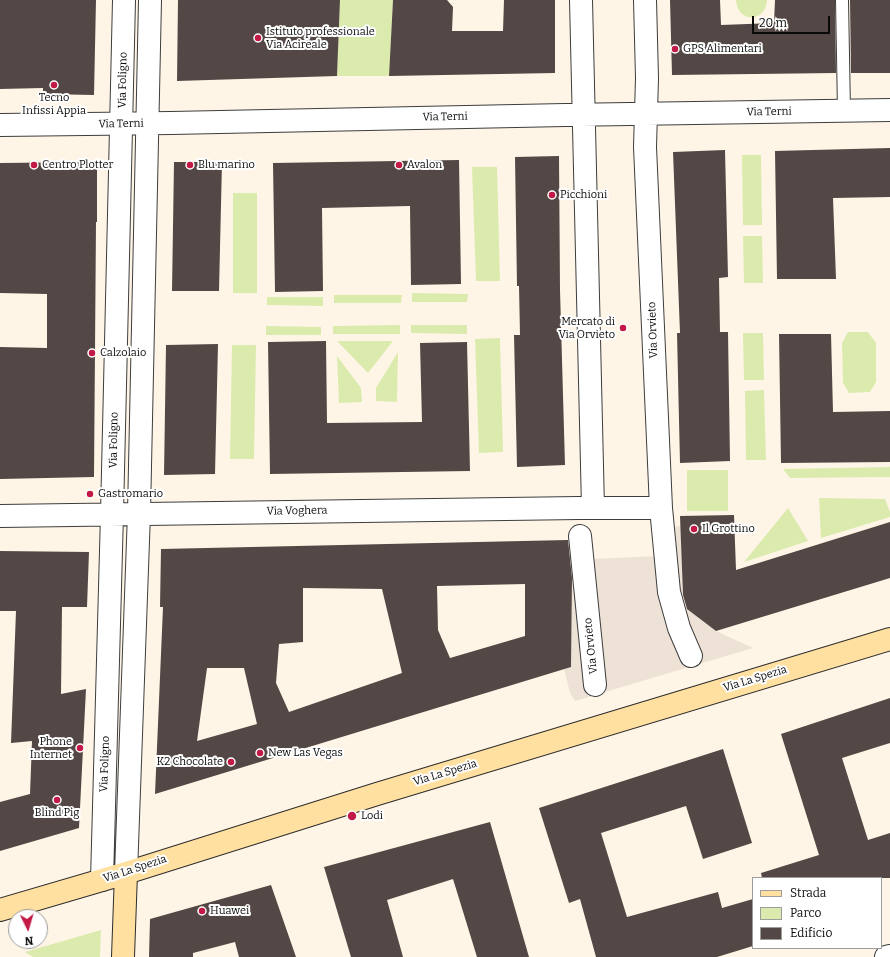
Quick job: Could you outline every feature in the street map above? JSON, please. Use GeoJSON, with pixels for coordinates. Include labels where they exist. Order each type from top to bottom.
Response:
{"type":"FeatureCollection","features":[{"type":"Feature","properties":{"kind":"main road","name":"Via La Spezia"},"geometry":{"type":"LineString","coordinates":[[0,910],[890,639]]}},
{"type":"Feature","properties":{"kind":"main road"},"geometry":{"type":"LineString","coordinates":[[123,957],[126,872]]}},
{"type":"Feature","properties":{"kind":"street","name":"Via Foligno"},"geometry":{"type":"LineString","coordinates":[[102,880],[124,0]]}},
{"type":"Feature","properties":{"kind":"street"},"geometry":{"type":"LineString","coordinates":[[126,872],[139,513],[150,0]]}},
{"type":"Feature","properties":{"kind":"street"},"geometry":{"type":"LineString","coordinates":[[581,0],[594,508]]}},
{"type":"Feature","properties":{"kind":"street","name":"Via Orvieto"},"geometry":{"type":"LineString","coordinates":[[645,0],[645,147],[661,508],[669,592],[679,628],[691,656]]}},
{"type":"Feature","properties":{"kind":"street","name":"Via Terni"},"geometry":{"type":"LineString","coordinates":[[0,125],[890,110]]}},
{"type":"Feature","properties":{"kind":"street","name":"Via Voghera"},"geometry":{"type":"LineString","coordinates":[[0,516],[139,513],[661,508]]}},
{"type":"Feature","properties":{"kind":"street","name":"Via Orvieto"},"geometry":{"type":"LineString","coordinates":[[580,536],[595,686]]}},
{"type":"Feature","properties":{"kind":"street"},"geometry":{"type":"LineString","coordinates":[[886,957],[890,956]]}},
{"type":"Feature","properties":{"kind":"lane"},"geometry":{"type":"LineString","coordinates":[[842,0],[844,111]]}},
{"type":"Feature","properties":{"kind":"green space"},"geometry":{"type":"Polygon","coordinates":[[[340,0],[393,0],[389,76],[337,76],[340,0]]]}},
{"type":"Feature","properties":{"kind":"green space"},"geometry":{"type":"Polygon","coordinates":[[[736,0],[767,0],[762,13],[752,17],[741,13],[736,0]]]}},
{"type":"Feature","properties":{"kind":"green space"},"geometry":{"type":"Polygon","coordinates":[[[742,155],[761,155],[762,225],[743,225],[742,155]]]}},
{"type":"Feature","properties":{"kind":"green space"},"geometry":{"type":"Polygon","coordinates":[[[472,167],[497,167],[500,281],[476,281],[472,167]]]}},
{"type":"Feature","properties":{"kind":"green space"},"geometry":{"type":"Polygon","coordinates":[[[233,193],[257,193],[257,293],[233,293],[233,193]]]}},
{"type":"Feature","properties":{"kind":"green space"},"geometry":{"type":"Polygon","coordinates":[[[743,236],[762,236],[763,283],[744,283],[743,236]]]}},
{"type":"Feature","properties":{"kind":"green space"},"geometry":{"type":"Polygon","coordinates":[[[412,293],[468,294],[467,302],[412,302],[412,293]]]}},
{"type":"Feature","properties":{"kind":"green space"},"geometry":{"type":"Polygon","coordinates":[[[334,295],[402,295],[401,303],[334,303],[334,295]]]}},
{"type":"Feature","properties":{"kind":"green space"},"geometry":{"type":"Polygon","coordinates":[[[267,297],[323,297],[323,306],[267,305],[267,297]]]}},
{"type":"Feature","properties":{"kind":"green space"},"geometry":{"type":"Polygon","coordinates":[[[400,325],[400,334],[333,334],[333,326],[400,325]]]}},
{"type":"Feature","properties":{"kind":"green space"},"geometry":{"type":"Polygon","coordinates":[[[411,325],[467,325],[467,334],[411,333],[411,325]]]}},
{"type":"Feature","properties":{"kind":"green space"},"geometry":{"type":"Polygon","coordinates":[[[266,326],[321,327],[321,335],[266,335],[266,326]]]}},
{"type":"Feature","properties":{"kind":"green space"},"geometry":{"type":"Polygon","coordinates":[[[848,332],[868,332],[876,343],[876,382],[870,392],[849,393],[843,383],[842,343],[848,332]]]}},
{"type":"Feature","properties":{"kind":"green space"},"geometry":{"type":"Polygon","coordinates":[[[743,333],[763,333],[764,380],[744,380],[743,333]]]}},
{"type":"Feature","properties":{"kind":"green space"},"geometry":{"type":"Polygon","coordinates":[[[500,338],[503,452],[479,453],[475,339],[500,338]]]}},
{"type":"Feature","properties":{"kind":"green space"},"geometry":{"type":"Polygon","coordinates":[[[337,341],[393,341],[368,373],[337,341]]]}},
{"type":"Feature","properties":{"kind":"green space"},"geometry":{"type":"Polygon","coordinates":[[[232,345],[256,345],[254,459],[230,459],[232,345]]]}},
{"type":"Feature","properties":{"kind":"green space"},"geometry":{"type":"Polygon","coordinates":[[[398,352],[397,402],[376,401],[376,388],[398,352]]]}},
{"type":"Feature","properties":{"kind":"green space"},"geometry":{"type":"Polygon","coordinates":[[[337,356],[361,388],[362,402],[339,403],[337,356]]]}},
{"type":"Feature","properties":{"kind":"green space"},"geometry":{"type":"Polygon","coordinates":[[[764,390],[766,460],[746,460],[745,391],[764,390]]]}},
{"type":"Feature","properties":{"kind":"green space"},"geometry":{"type":"Polygon","coordinates":[[[890,467],[890,477],[790,478],[783,469],[890,467]]]}},
{"type":"Feature","properties":{"kind":"green space"},"geometry":{"type":"Polygon","coordinates":[[[687,470],[728,470],[728,511],[687,511],[687,470]]]}},
{"type":"Feature","properties":{"kind":"green space"},"geometry":{"type":"Polygon","coordinates":[[[819,498],[885,499],[890,512],[890,517],[821,538],[819,498]]]}},
{"type":"Feature","properties":{"kind":"green space"},"geometry":{"type":"Polygon","coordinates":[[[788,508],[808,541],[744,562],[788,508]]]}},
{"type":"Feature","properties":{"kind":"green space"},"geometry":{"type":"Polygon","coordinates":[[[101,930],[100,957],[33,957],[25,952],[35,949],[48,949],[48,945],[101,930]]]}},
{"type":"Feature","properties":{"kind":"shaded area"},"geometry":{"type":"Polygon","coordinates":[[[681,526],[683,606],[716,631],[753,648],[575,701],[570,693],[564,669],[571,667],[572,540],[591,559],[660,556],[659,528],[681,526]]]}},
{"type":"Feature","properties":{"kind":"building"},"geometry":{"type":"Polygon","coordinates":[[[0,0],[96,0],[94,95],[43,94],[43,88],[0,89],[0,0]]]}},
{"type":"Feature","properties":{"kind":"building","name":"Istituto professionale Via Acireale"},"geometry":{"type":"Polygon","coordinates":[[[178,0],[340,0],[337,76],[177,81],[178,0]]]}},
{"type":"Feature","properties":{"kind":"building"},"geometry":{"type":"Polygon","coordinates":[[[393,0],[447,0],[453,7],[452,31],[503,31],[504,0],[555,0],[555,73],[389,76],[393,0]]]}},
{"type":"Feature","properties":{"kind":"building"},"geometry":{"type":"Polygon","coordinates":[[[670,0],[720,0],[721,25],[774,23],[775,0],[835,0],[836,73],[672,75],[670,0]]]}},
{"type":"Feature","properties":{"kind":"building"},"geometry":{"type":"Polygon","coordinates":[[[850,0],[890,0],[890,73],[851,73],[850,0]]]}},
{"type":"Feature","properties":{"kind":"building"},"geometry":{"type":"Polygon","coordinates":[[[890,148],[890,197],[833,198],[836,279],[777,279],[775,151],[890,148]]]}},
{"type":"Feature","properties":{"kind":"building"},"geometry":{"type":"Polygon","coordinates":[[[725,150],[728,277],[719,278],[720,332],[728,332],[730,461],[680,463],[677,333],[680,333],[673,152],[725,150]]]}},
{"type":"Feature","properties":{"kind":"building"},"geometry":{"type":"Polygon","coordinates":[[[559,156],[560,290],[565,465],[517,467],[514,335],[520,335],[519,286],[517,286],[515,157],[559,156]]]}},
{"type":"Feature","properties":{"kind":"building"},"geometry":{"type":"Polygon","coordinates":[[[459,160],[461,284],[411,285],[410,206],[322,208],[323,291],[275,292],[273,163],[459,160]]]}},
{"type":"Feature","properties":{"kind":"building"},"geometry":{"type":"Polygon","coordinates":[[[97,162],[94,477],[0,479],[0,347],[47,348],[47,294],[0,293],[0,163],[97,162]]]}},
{"type":"Feature","properties":{"kind":"building"},"geometry":{"type":"Polygon","coordinates":[[[174,162],[222,162],[219,291],[172,291],[174,162]]]}},
{"type":"Feature","properties":{"kind":"building"},"geometry":{"type":"Polygon","coordinates":[[[779,334],[831,334],[833,412],[890,411],[890,462],[781,463],[779,334]]]}},
{"type":"Feature","properties":{"kind":"building"},"geometry":{"type":"Polygon","coordinates":[[[326,341],[327,423],[422,422],[420,343],[467,342],[470,471],[270,474],[268,342],[326,341]]]}},
{"type":"Feature","properties":{"kind":"building"},"geometry":{"type":"Polygon","coordinates":[[[218,344],[215,474],[164,475],[166,345],[218,344]]]}},
{"type":"Feature","properties":{"kind":"building"},"geometry":{"type":"Polygon","coordinates":[[[734,515],[736,570],[890,522],[890,578],[716,631],[687,609],[683,595],[680,516],[734,515]]]}},
{"type":"Feature","properties":{"kind":"building"},"geometry":{"type":"Polygon","coordinates":[[[568,540],[572,578],[571,667],[155,794],[163,607],[160,607],[161,549],[568,540]],[[525,584],[437,586],[438,630],[450,658],[525,636],[525,584]],[[303,588],[303,642],[279,644],[276,683],[289,712],[402,673],[382,589],[303,588]],[[207,668],[197,741],[257,724],[244,668],[207,668]]]}},
{"type":"Feature","properties":{"kind":"building"},"geometry":{"type":"Polygon","coordinates":[[[0,551],[89,552],[87,607],[62,607],[61,694],[86,689],[79,828],[0,851],[0,802],[30,794],[32,741],[11,743],[16,611],[0,611],[0,551]]]}},
{"type":"Feature","properties":{"kind":"building"},"geometry":{"type":"Polygon","coordinates":[[[890,698],[890,743],[842,758],[868,840],[890,833],[890,878],[762,877],[761,873],[819,855],[781,734],[890,698]]]}},
{"type":"Feature","properties":{"kind":"building"},"geometry":{"type":"Polygon","coordinates":[[[723,749],[752,843],[703,859],[686,806],[601,833],[627,917],[718,892],[722,908],[752,899],[752,946],[717,957],[596,957],[580,899],[569,903],[539,808],[723,749]]]}},
{"type":"Feature","properties":{"kind":"building"},"geometry":{"type":"Polygon","coordinates":[[[490,822],[529,957],[477,957],[453,879],[387,900],[403,957],[351,957],[324,867],[490,822]]]}},
{"type":"Feature","properties":{"kind":"building"},"geometry":{"type":"Polygon","coordinates":[[[271,885],[296,957],[239,957],[235,942],[193,953],[193,957],[149,957],[150,919],[271,885]]]}},
{"type":"Feature","properties":{"kind":"place","name":"Istituto professionale Via Acireale"},"geometry":{"type":"Point","coordinates":[258,38]}},
{"type":"Feature","properties":{"kind":"place","name":"GPS Alimentari"},"geometry":{"type":"Point","coordinates":[675,49]}},
{"type":"Feature","properties":{"kind":"place","name":"Tecno Infissi Appia"},"geometry":{"type":"Point","coordinates":[54,85]}},
{"type":"Feature","properties":{"kind":"place","name":"Centro Plotter"},"geometry":{"type":"Point","coordinates":[34,165]}},
{"type":"Feature","properties":{"kind":"place","name":"Blu marino"},"geometry":{"type":"Point","coordinates":[190,165]}},
{"type":"Feature","properties":{"kind":"place","name":"Avalon"},"geometry":{"type":"Point","coordinates":[399,165]}},
{"type":"Feature","properties":{"kind":"place","name":"Picchioni"},"geometry":{"type":"Point","coordinates":[552,195]}},
{"type":"Feature","properties":{"kind":"place","name":"Mercato di Via Orvieto"},"geometry":{"type":"Point","coordinates":[623,328]}},
{"type":"Feature","properties":{"kind":"place","name":"Calzolaio"},"geometry":{"type":"Point","coordinates":[92,353]}},
{"type":"Feature","properties":{"kind":"place","name":"Gastromario"},"geometry":{"type":"Point","coordinates":[90,494]}},
{"type":"Feature","properties":{"kind":"place","name":"Il Grottino"},"geometry":{"type":"Point","coordinates":[694,529]}},
{"type":"Feature","properties":{"kind":"place","name":"Phone Internet"},"geometry":{"type":"Point","coordinates":[80,748]}},
{"type":"Feature","properties":{"kind":"place","name":"New Las Vegas"},"geometry":{"type":"Point","coordinates":[260,753]}},
{"type":"Feature","properties":{"kind":"place","name":"K2 Chocolate"},"geometry":{"type":"Point","coordinates":[231,762]}},
{"type":"Feature","properties":{"kind":"place","name":"Blind Pig"},"geometry":{"type":"Point","coordinates":[57,800]}},
{"type":"Feature","properties":{"kind":"place","name":"Lodi"},"geometry":{"type":"Point","coordinates":[352,816]}},
{"type":"Feature","properties":{"kind":"place","name":"Huawei"},"geometry":{"type":"Point","coordinates":[202,911]}}]}
